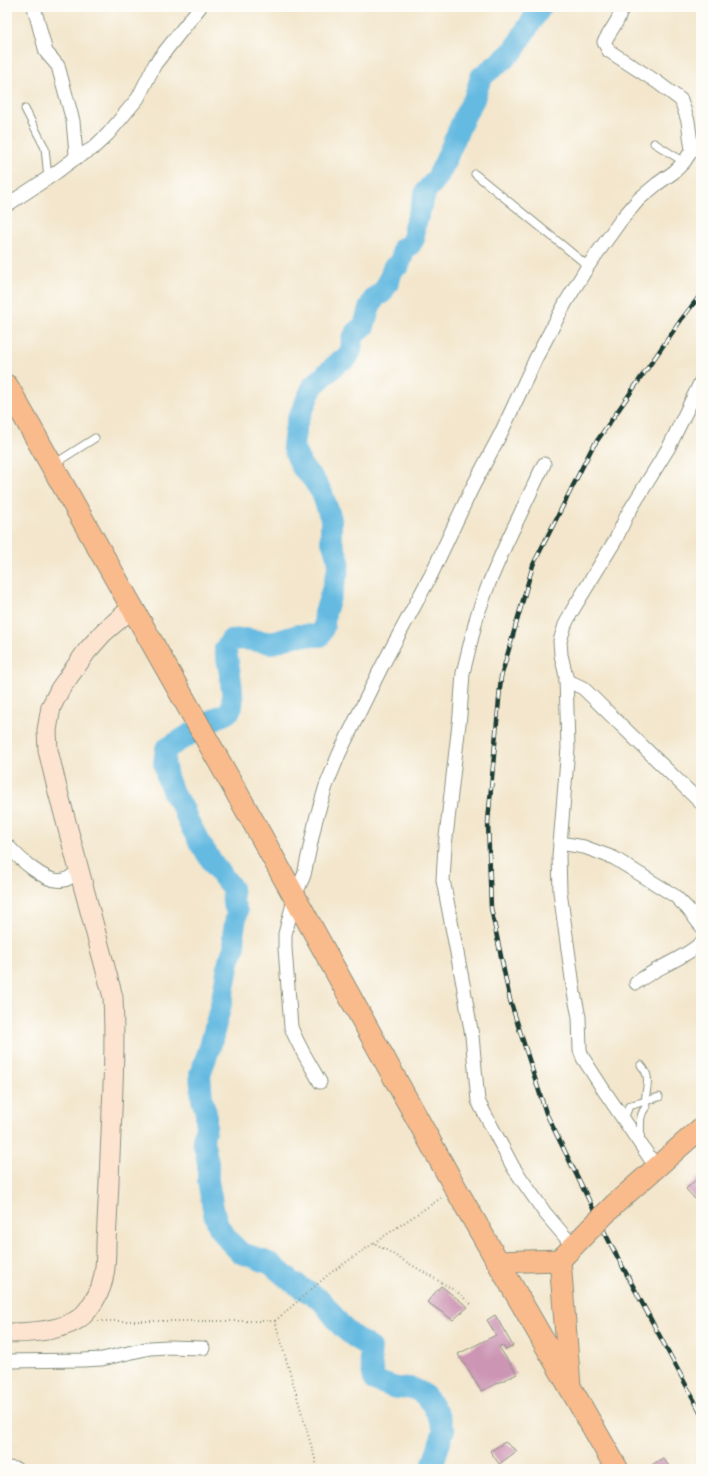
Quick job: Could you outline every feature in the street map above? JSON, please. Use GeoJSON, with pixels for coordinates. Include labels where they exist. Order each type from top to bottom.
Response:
{"type":"FeatureCollection","features":[{"type":"Feature","properties":{"kind":"highway"},"geometry":{"type":"LineString","coordinates":[[7,386],[295,896],[456,1189],[617,1469]]}},
{"type":"Feature","properties":{"kind":"main road"},"geometry":{"type":"LineString","coordinates":[[7,1332],[25,1333],[48,1329],[75,1321],[86,1313],[96,1298],[103,1279],[108,1210],[114,1030],[113,997],[48,750],[47,730],[51,707],[60,689],[87,651],[103,633],[133,607]]}},
{"type":"Feature","properties":{"kind":"main road"},"geometry":{"type":"LineString","coordinates":[[498,1262],[566,1253],[615,1204],[701,1128]]}},
{"type":"Feature","properties":{"kind":"main road"},"geometry":{"type":"LineString","coordinates":[[566,1253],[570,1386]]}},
{"type":"Feature","properties":{"kind":"street"},"geometry":{"type":"LineString","coordinates":[[34,7],[46,52],[58,66],[67,97],[73,121],[76,154],[74,159]]}},
{"type":"Feature","properties":{"kind":"street"},"geometry":{"type":"LineString","coordinates":[[7,205],[74,159],[92,149],[108,134],[138,98],[155,64],[200,7]]}},
{"type":"Feature","properties":{"kind":"street"},"geometry":{"type":"LineString","coordinates":[[320,1082],[294,1035],[290,1020],[285,948],[286,934],[295,896],[304,875],[316,819],[326,786],[339,754],[402,628],[431,575],[536,358],[566,302],[588,266],[620,220],[639,199],[674,172],[690,156],[692,146],[688,121],[681,100],[657,82],[609,51],[604,42],[617,21],[623,7]]}},
{"type":"Feature","properties":{"kind":"street"},"geometry":{"type":"LineString","coordinates":[[656,1167],[591,1071],[580,1050],[579,1017],[574,994],[561,899],[560,843],[568,748],[566,680],[560,641],[565,625],[616,539],[630,509],[669,447],[684,419],[701,381]]}},
{"type":"Feature","properties":{"kind":"street"},"geometry":{"type":"LineString","coordinates":[[544,464],[489,583],[477,616],[463,673],[460,715],[445,846],[443,880],[472,1036],[478,1101],[513,1167],[545,1213],[566,1253]]}},
{"type":"Feature","properties":{"kind":"street"},"geometry":{"type":"LineString","coordinates":[[566,680],[583,688],[701,803]]}},
{"type":"Feature","properties":{"kind":"street"},"geometry":{"type":"LineString","coordinates":[[560,843],[584,847],[614,858],[675,896],[688,909],[701,926]]}},
{"type":"Feature","properties":{"kind":"street"},"geometry":{"type":"LineString","coordinates":[[7,845],[34,870],[54,880],[65,880],[80,870]]}},
{"type":"Feature","properties":{"kind":"street"},"geometry":{"type":"LineString","coordinates":[[636,983],[701,944]]}},
{"type":"Feature","properties":{"kind":"street"},"geometry":{"type":"LineString","coordinates":[[7,1361],[102,1359],[150,1348],[203,1348]]}},
{"type":"Feature","properties":{"kind":"street"},"geometry":{"type":"LineString","coordinates":[[7,1468],[16,1469]]}},
{"type":"Feature","properties":{"kind":"lane"},"geometry":{"type":"LineString","coordinates":[[25,109],[45,148],[48,178]]}},
{"type":"Feature","properties":{"kind":"lane"},"geometry":{"type":"LineString","coordinates":[[654,142],[684,162]]}},
{"type":"Feature","properties":{"kind":"lane"},"geometry":{"type":"LineString","coordinates":[[475,174],[588,266]]}},
{"type":"Feature","properties":{"kind":"lane"},"geometry":{"type":"LineString","coordinates":[[52,466],[95,438]]}},
{"type":"Feature","properties":{"kind":"lane"},"geometry":{"type":"LineString","coordinates":[[640,1143],[642,1131],[640,1120],[641,1113],[646,1107],[645,1093],[648,1086],[646,1071],[641,1065]]}},
{"type":"Feature","properties":{"kind":"lane"},"geometry":{"type":"LineString","coordinates":[[624,1119],[629,1106],[659,1097]]}},
{"type":"Feature","properties":{"kind":"path"},"geometry":{"type":"LineString","coordinates":[[75,1321],[274,1322],[329,1274],[456,1189]]}},
{"type":"Feature","properties":{"kind":"path"},"geometry":{"type":"LineString","coordinates":[[374,1243],[456,1291],[472,1305]]}},
{"type":"Feature","properties":{"kind":"path"},"geometry":{"type":"LineString","coordinates":[[274,1322],[318,1469]]}},
{"type":"Feature","properties":{"kind":"building"},"geometry":{"type":"Polygon","coordinates":[[[701,1175],[701,1193],[695,1199],[686,1189],[701,1175]]]}},
{"type":"Feature","properties":{"kind":"building"},"geometry":{"type":"Polygon","coordinates":[[[441,1286],[468,1307],[453,1320],[427,1302],[441,1286]]]}},
{"type":"Feature","properties":{"kind":"building"},"geometry":{"type":"Polygon","coordinates":[[[495,1315],[513,1346],[506,1350],[502,1345],[499,1347],[517,1374],[481,1391],[458,1354],[496,1335],[487,1320],[495,1315]]]}},
{"type":"Feature","properties":{"kind":"building"},"geometry":{"type":"Polygon","coordinates":[[[505,1442],[517,1451],[499,1464],[490,1451],[505,1442]]]}},
{"type":"Feature","properties":{"kind":"building"},"geometry":{"type":"Polygon","coordinates":[[[663,1458],[671,1469],[645,1469],[663,1458]]]}},
{"type":"Feature","properties":{"kind":"waterway"},"geometry":{"type":"LineString","coordinates":[[433,1469],[433,1464],[444,1429],[432,1404],[427,1398],[417,1390],[397,1388],[374,1380],[370,1358],[371,1348],[343,1328],[322,1301],[291,1281],[271,1264],[241,1253],[229,1241],[219,1227],[214,1213],[208,1181],[208,1163],[203,1140],[206,1126],[206,1113],[202,1099],[200,1074],[210,1047],[221,1004],[229,961],[235,946],[233,935],[237,912],[233,902],[232,888],[201,845],[183,808],[173,793],[164,763],[166,749],[230,710],[232,706],[231,686],[225,649],[231,640],[245,639],[272,643],[298,635],[320,636],[324,626],[325,613],[337,574],[339,561],[331,539],[331,519],[322,493],[313,479],[302,467],[293,446],[298,419],[313,386],[340,361],[347,358],[351,350],[352,340],[357,331],[364,326],[370,306],[375,297],[382,293],[389,281],[393,268],[399,265],[403,248],[410,245],[414,239],[414,227],[426,191],[437,178],[444,164],[465,115],[474,99],[481,77],[514,50],[541,7]]}},
{"type":"Feature","properties":{"kind":"railway"},"geometry":{"type":"LineString","coordinates":[[701,294],[681,320],[592,448],[533,565],[501,677],[488,822],[491,908],[510,1000],[546,1113],[611,1245],[701,1413]]}}]}
